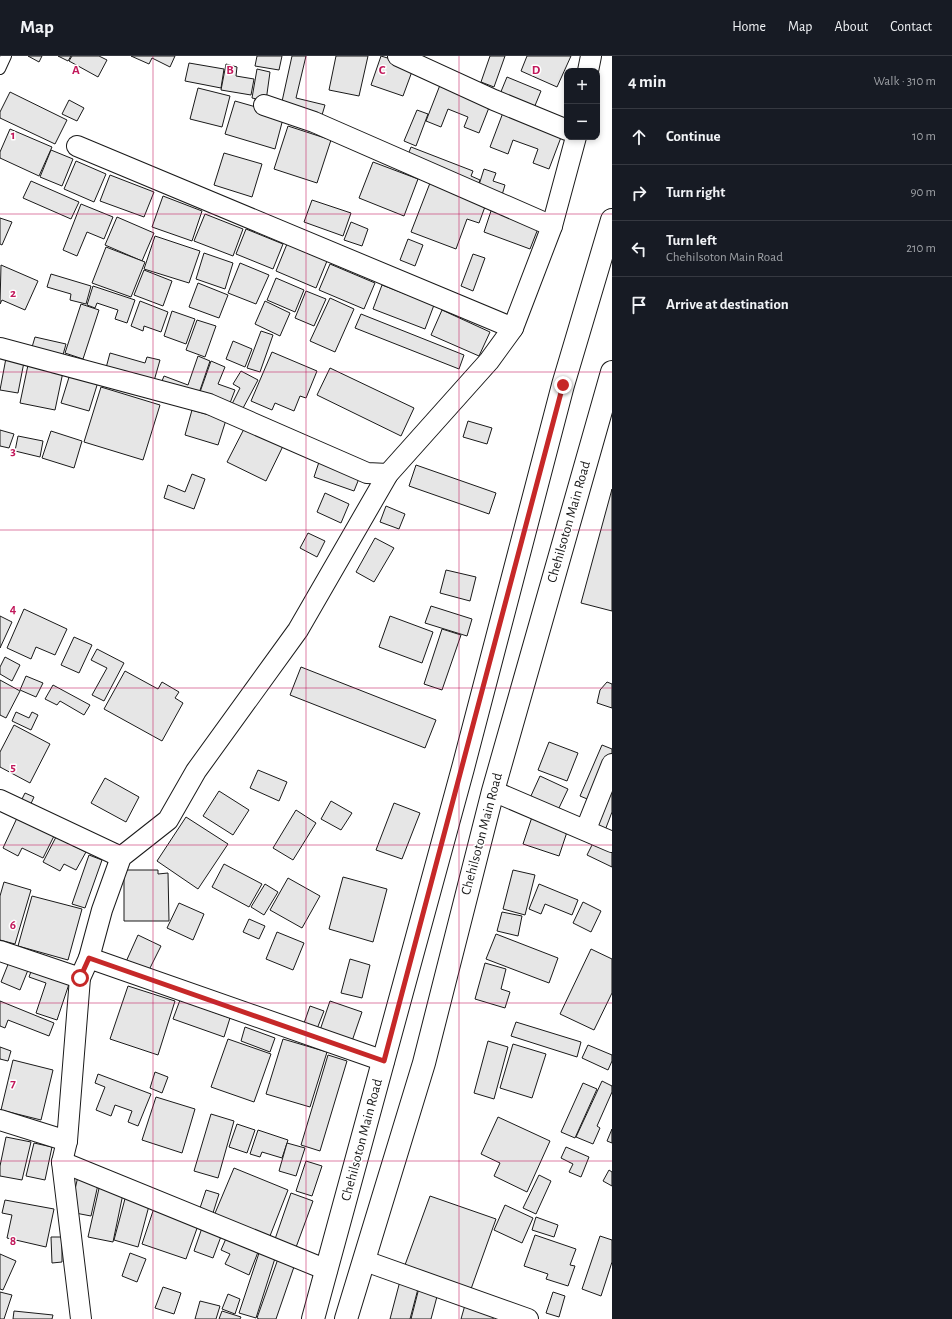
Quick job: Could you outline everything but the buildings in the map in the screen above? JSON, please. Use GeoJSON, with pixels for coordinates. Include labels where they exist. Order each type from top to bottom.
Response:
{"type":"FeatureCollection","features":[{"type":"Feature","properties":{"kind":"main road","name":"Chehilsoton Main Road"},"geometry":{"type":"LineString","coordinates":[[314,1319],[563,385],[612,220]]}},
{"type":"Feature","properties":{"kind":"main road","name":"Chehilsoton Main Road"},"geometry":{"type":"LineString","coordinates":[[346,1319],[365,1261],[424,1062],[493,791],[606,413],[612,372]]}},
{"type":"Feature","properties":{"kind":"street"},"geometry":{"type":"LineString","coordinates":[[398,56],[494,100],[564,129]]}},
{"type":"Feature","properties":{"kind":"street"},"geometry":{"type":"LineString","coordinates":[[589,68],[591,56]]}},
{"type":"Feature","properties":{"kind":"street"},"geometry":{"type":"LineString","coordinates":[[264,105],[314,122],[552,226]]}},
{"type":"Feature","properties":{"kind":"street"},"geometry":{"type":"LineString","coordinates":[[81,1319],[62,1162],[67,1141],[80,978],[89,958],[102,910],[121,857],[168,820],[196,771],[298,630],[388,474],[489,361],[513,328],[552,226],[575,140]]}},
{"type":"Feature","properties":{"kind":"street"},"geometry":{"type":"LineString","coordinates":[[77,146],[513,328]]}},
{"type":"Feature","properties":{"kind":"street"},"geometry":{"type":"LineString","coordinates":[[0,348],[209,404],[367,473],[388,474]]}},
{"type":"Feature","properties":{"kind":"street"},"geometry":{"type":"LineString","coordinates":[[586,829],[612,764]]}},
{"type":"Feature","properties":{"kind":"street"},"geometry":{"type":"LineString","coordinates":[[493,791],[586,829],[612,842]]}},
{"type":"Feature","properties":{"kind":"street"},"geometry":{"type":"LineString","coordinates":[[0,800],[121,857]]}},
{"type":"Feature","properties":{"kind":"street"},"geometry":{"type":"LineString","coordinates":[[0,951],[80,978]]}},
{"type":"Feature","properties":{"kind":"street"},"geometry":{"type":"LineString","coordinates":[[89,958],[384,1061]]}},
{"type":"Feature","properties":{"kind":"street"},"geometry":{"type":"LineString","coordinates":[[0,1120],[67,1141]]}},
{"type":"Feature","properties":{"kind":"street"},"geometry":{"type":"LineString","coordinates":[[62,1162],[327,1270]]}},
{"type":"Feature","properties":{"kind":"street"},"geometry":{"type":"LineString","coordinates":[[365,1261],[528,1319]]}},
{"type":"Feature","properties":{"kind":"lane"},"geometry":{"type":"LineString","coordinates":[[0,69],[6,56]]}},
{"type":"Feature","properties":{"kind":"route"},"geometry":{"type":"LineString","coordinates":[[80,978],[89,958],[384,1061],[463,768],[563,385]]}}]}
